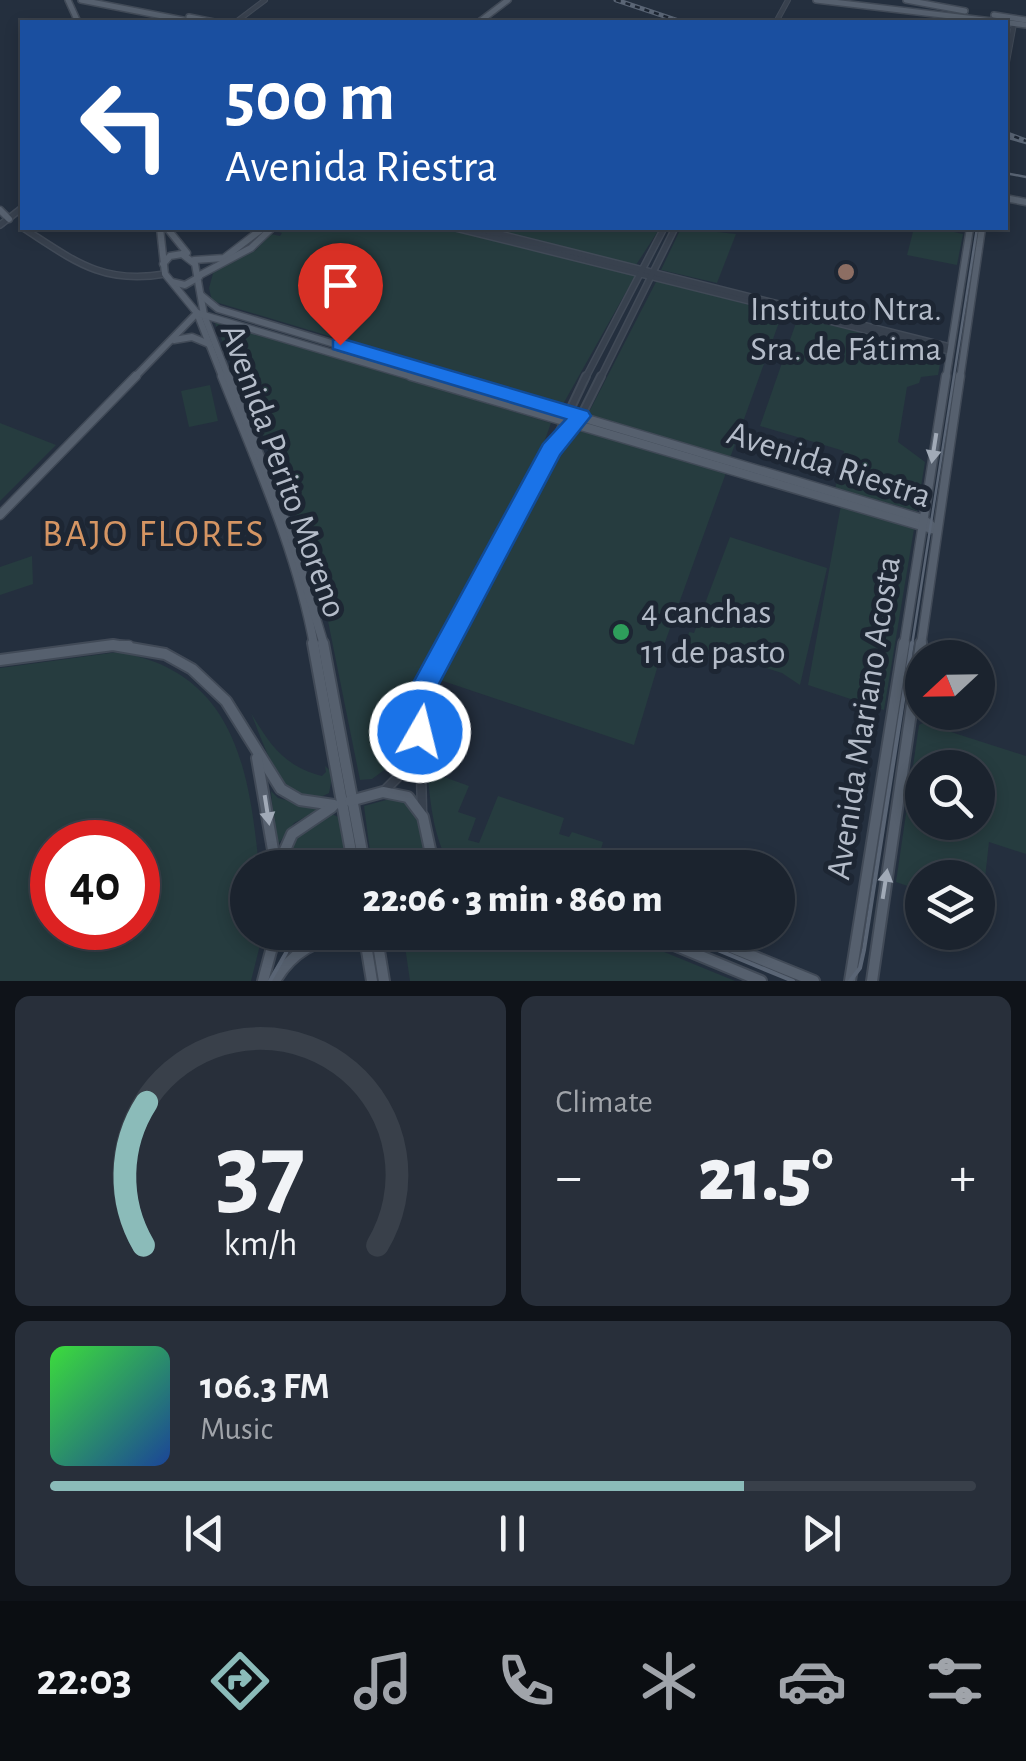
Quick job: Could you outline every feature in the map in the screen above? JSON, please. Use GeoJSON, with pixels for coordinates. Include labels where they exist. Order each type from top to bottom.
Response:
{"type":"FeatureCollection","features":[{"type":"Feature","properties":{"kind":"main road"},"geometry":{"type":"LineString","coordinates":[[82,0],[184,20]]}},
{"type":"Feature","properties":{"kind":"main road"},"geometry":{"type":"LineString","coordinates":[[112,0],[205,20]]}},
{"type":"Feature","properties":{"kind":"main road"},"geometry":{"type":"LineString","coordinates":[[482,20],[508,0]]}},
{"type":"Feature","properties":{"kind":"main road"},"geometry":{"type":"LineString","coordinates":[[816,0],[966,12],[1026,23]]}},
{"type":"Feature","properties":{"kind":"main road"},"geometry":{"type":"LineString","coordinates":[[906,0],[994,20]]}},
{"type":"Feature","properties":{"kind":"main road"},"geometry":{"type":"LineString","coordinates":[[959,0],[959,13]]}},
{"type":"Feature","properties":{"kind":"main road"},"geometry":{"type":"LineString","coordinates":[[959,0],[966,12]]}},
{"type":"Feature","properties":{"kind":"main road"},"geometry":{"type":"LineString","coordinates":[[1008,23],[1026,23]]}},
{"type":"Feature","properties":{"kind":"main road"},"geometry":{"type":"LineString","coordinates":[[163,230],[167,277],[185,285],[251,248],[270,230]]}},
{"type":"Feature","properties":{"kind":"main road"},"geometry":{"type":"LineString","coordinates":[[165,230],[192,258],[200,276]]}},
{"type":"Feature","properties":{"kind":"main road"},"geometry":{"type":"LineString","coordinates":[[164,264],[172,254],[209,262],[235,252],[261,230]]}},
{"type":"Feature","properties":{"kind":"main road","name":"Avenida Mariano Acosta"},"geometry":{"type":"LineString","coordinates":[[850,981],[970,230]]}},
{"type":"Feature","properties":{"kind":"main road","name":"Avenida Mariano Acosta"},"geometry":{"type":"LineString","coordinates":[[872,981],[982,230]]}},
{"type":"Feature","properties":{"kind":"main road","name":"Avenida Perito Moreno"},"geometry":{"type":"LineString","coordinates":[[200,276],[210,344],[273,505],[307,608],[344,802],[359,850]]}},
{"type":"Feature","properties":{"kind":"main road","name":"Avenida Perito Moreno"},"geometry":{"type":"LineString","coordinates":[[167,277],[205,315],[280,505],[314,604],[351,850]]}},
{"type":"Feature","properties":{"kind":"main road","name":"Avenida Riestra"},"geometry":{"type":"LineString","coordinates":[[202,295],[214,308],[281,332],[846,499],[936,530]]}},
{"type":"Feature","properties":{"kind":"main road"},"geometry":{"type":"LineString","coordinates":[[0,515],[170,342],[205,315]]}},
{"type":"Feature","properties":{"kind":"main road","name":"Avenida Riestra"},"geometry":{"type":"LineString","coordinates":[[205,315],[281,332]]}},
{"type":"Feature","properties":{"kind":"main road"},"geometry":{"type":"LineString","coordinates":[[170,342],[192,338],[210,344]]}},
{"type":"Feature","properties":{"kind":"main road"},"geometry":{"type":"LineString","coordinates":[[950,349],[962,352]]}},
{"type":"Feature","properties":{"kind":"main road"},"geometry":{"type":"LineString","coordinates":[[0,660],[38,658],[108,645],[138,646],[163,653],[220,694],[276,783],[292,797],[344,802]]}},
{"type":"Feature","properties":{"kind":"main road"},"geometry":{"type":"LineString","coordinates":[[256,754],[273,850]]}},
{"type":"Feature","properties":{"kind":"main road"},"geometry":{"type":"LineString","coordinates":[[284,850],[292,834],[344,802],[383,792],[408,797],[422,817],[431,850]]}},
{"type":"Feature","properties":{"kind":"main road"},"geometry":{"type":"LineString","coordinates":[[263,981],[271,950]]}},
{"type":"Feature","properties":{"kind":"main road"},"geometry":{"type":"LineString","coordinates":[[275,981],[300,950]]}},
{"type":"Feature","properties":{"kind":"main road"},"geometry":{"type":"LineString","coordinates":[[367,950],[372,981]]}},
{"type":"Feature","properties":{"kind":"main road"},"geometry":{"type":"LineString","coordinates":[[379,950],[384,981]]}},
{"type":"Feature","properties":{"kind":"main road"},"geometry":{"type":"LineString","coordinates":[[686,950],[760,981]]}},
{"type":"Feature","properties":{"kind":"main road"},"geometry":{"type":"LineString","coordinates":[[738,950],[814,981]]}},
{"type":"Feature","properties":{"kind":"street"},"geometry":{"type":"LineString","coordinates":[[239,20],[265,0]]}},
{"type":"Feature","properties":{"kind":"street"},"geometry":{"type":"LineString","coordinates":[[1008,57],[1014,24]]}},
{"type":"Feature","properties":{"kind":"street"},"geometry":{"type":"LineString","coordinates":[[0,225],[3,215]]}},
{"type":"Feature","properties":{"kind":"street"},"geometry":{"type":"LineString","coordinates":[[28,230],[107,278],[167,277]]}},
{"type":"Feature","properties":{"kind":"street"},"geometry":{"type":"LineString","coordinates":[[464,230],[950,349]]}},
{"type":"Feature","properties":{"kind":"street"},"geometry":{"type":"LineString","coordinates":[[484,230],[641,272]]}},
{"type":"Feature","properties":{"kind":"street"},"geometry":{"type":"LineString","coordinates":[[383,792],[401,774],[410,715],[663,230]]}},
{"type":"Feature","properties":{"kind":"street"},"geometry":{"type":"LineString","coordinates":[[551,450],[579,420],[674,230]]}},
{"type":"Feature","properties":{"kind":"street"},"geometry":{"type":"LineString","coordinates":[[422,817],[420,732],[426,683]]}},
{"type":"Feature","properties":{"kind":"green space"},"geometry":{"type":"Polygon","coordinates":[[[457,230],[635,276],[562,406],[212,301],[209,288],[214,270],[256,250],[271,234],[282,233],[274,231],[457,230]]]}},
{"type":"Feature","properties":{"kind":"green space"},"geometry":{"type":"Polygon","coordinates":[[[496,230],[659,230],[636,265],[496,230]]]}},
{"type":"Feature","properties":{"kind":"green space"},"geometry":{"type":"Polygon","coordinates":[[[680,230],[736,234],[717,283],[661,270],[680,230]]]}},
{"type":"Feature","properties":{"kind":"green space"},"geometry":{"type":"Polygon","coordinates":[[[913,230],[963,234],[957,265],[907,255],[913,230]]]}},
{"type":"Feature","properties":{"kind":"green space"},"geometry":{"type":"Polygon","coordinates":[[[657,280],[782,314],[730,458],[587,416],[657,280]]]}},
{"type":"Feature","properties":{"kind":"green space"},"geometry":{"type":"Polygon","coordinates":[[[798,317],[942,353],[938,375],[921,377],[919,383],[907,387],[898,442],[925,462],[917,511],[835,489],[844,451],[760,426],[798,317]]]}},
{"type":"Feature","properties":{"kind":"green space"},"geometry":{"type":"Polygon","coordinates":[[[214,321],[551,423],[542,448],[439,641],[408,709],[395,762],[372,779],[360,780],[328,621],[295,514],[214,321]]]}},
{"type":"Feature","properties":{"kind":"green space"},"geometry":{"type":"Polygon","coordinates":[[[210,385],[218,421],[189,427],[181,391],[210,385]]]}},
{"type":"Feature","properties":{"kind":"green space"},"geometry":{"type":"Polygon","coordinates":[[[0,423],[56,445],[0,501],[0,423]]]}},
{"type":"Feature","properties":{"kind":"green space"},"geometry":{"type":"Polygon","coordinates":[[[584,429],[727,470],[664,645],[634,745],[440,680],[556,451],[584,429]]]}},
{"type":"Feature","properties":{"kind":"green space"},"geometry":{"type":"Polygon","coordinates":[[[841,505],[914,529],[884,710],[808,685],[841,505]]]}},
{"type":"Feature","properties":{"kind":"green space"},"geometry":{"type":"Polygon","coordinates":[[[730,537],[827,568],[800,685],[782,673],[686,643],[689,632],[694,633],[730,537]]]}},
{"type":"Feature","properties":{"kind":"green space"},"geometry":{"type":"Polygon","coordinates":[[[32,556],[33,584],[0,595],[0,567],[32,556]]]}},
{"type":"Feature","properties":{"kind":"green space"},"geometry":{"type":"Polygon","coordinates":[[[118,652],[157,663],[188,680],[211,703],[229,730],[249,795],[257,850],[230,850],[230,950],[259,950],[251,981],[0,981],[0,668],[118,652]]]}},
{"type":"Feature","properties":{"kind":"green space"},"geometry":{"type":"Polygon","coordinates":[[[251,713],[288,760],[322,776],[325,766],[333,773],[329,793],[314,798],[300,795],[288,786],[269,758],[251,713]]]}},
{"type":"Feature","properties":{"kind":"green space"},"geometry":{"type":"Polygon","coordinates":[[[918,730],[945,730],[1026,756],[1026,854],[989,842],[987,860],[905,860],[905,885],[896,882],[905,821],[905,840],[995,840],[995,750],[915,750],[918,730]]]}},
{"type":"Feature","properties":{"kind":"green space"},"geometry":{"type":"Polygon","coordinates":[[[436,774],[469,786],[458,812],[476,818],[468,840],[479,843],[498,796],[564,818],[559,834],[569,837],[572,832],[603,842],[601,850],[443,850],[432,811],[428,775],[436,774]]]}},
{"type":"Feature","properties":{"kind":"green space"},"geometry":{"type":"Polygon","coordinates":[[[271,791],[278,798],[320,809],[294,823],[276,847],[271,791]]]}},
{"type":"Feature","properties":{"kind":"green space"},"geometry":{"type":"Polygon","coordinates":[[[403,797],[416,815],[423,850],[370,850],[364,806],[403,797]]]}},
{"type":"Feature","properties":{"kind":"green space"},"geometry":{"type":"Polygon","coordinates":[[[332,814],[340,818],[345,850],[290,850],[292,840],[332,814]]]}},
{"type":"Feature","properties":{"kind":"green space"},"geometry":{"type":"Polygon","coordinates":[[[405,950],[659,950],[735,981],[410,981],[405,950]]]}},
{"type":"Feature","properties":{"kind":"tram line"},"geometry":{"type":"LineString","coordinates":[[1008,138],[1026,143]]}},
{"type":"Feature","properties":{"kind":"tram line"},"geometry":{"type":"LineString","coordinates":[[1008,174],[1026,177]]}},
{"type":"Feature","properties":{"kind":"tram line"},"geometry":{"type":"LineString","coordinates":[[913,640],[977,230]]}},
{"type":"Feature","properties":{"kind":"tram line"},"geometry":{"type":"LineString","coordinates":[[850,981],[860,968],[864,950],[905,688]]}},
{"type":"Feature","properties":{"kind":"tram line"},"geometry":{"type":"LineString","coordinates":[[270,981],[288,950]]}},
{"type":"Feature","properties":{"kind":"tram line"},"geometry":{"type":"LineString","coordinates":[[718,950],[793,981]]}},
{"type":"Feature","properties":{"kind":"railway"},"geometry":{"type":"LineString","coordinates":[[616,0],[676,20]]}},
{"type":"Feature","properties":{"kind":"railway"},"geometry":{"type":"LineString","coordinates":[[1008,134],[1026,141]]}},
{"type":"Feature","properties":{"kind":"place","name":"Instituto Ntra. Sra. de Fátima"},"geometry":{"type":"Point","coordinates":[846,272]}},
{"type":"Feature","properties":{"kind":"place","name":"4 canchas 11 de pasto"},"geometry":{"type":"Point","coordinates":[621,632]}},
{"type":"Feature","properties":{"kind":"district","name":"BAJO FLORES"},"geometry":{"type":"Point","coordinates":[154,535]}},
{"type":"Feature","properties":{"kind":"route"},"geometry":{"type":"LineString","coordinates":[[340,345],[580,416],[551,450],[426,683],[420,732]]}}]}
